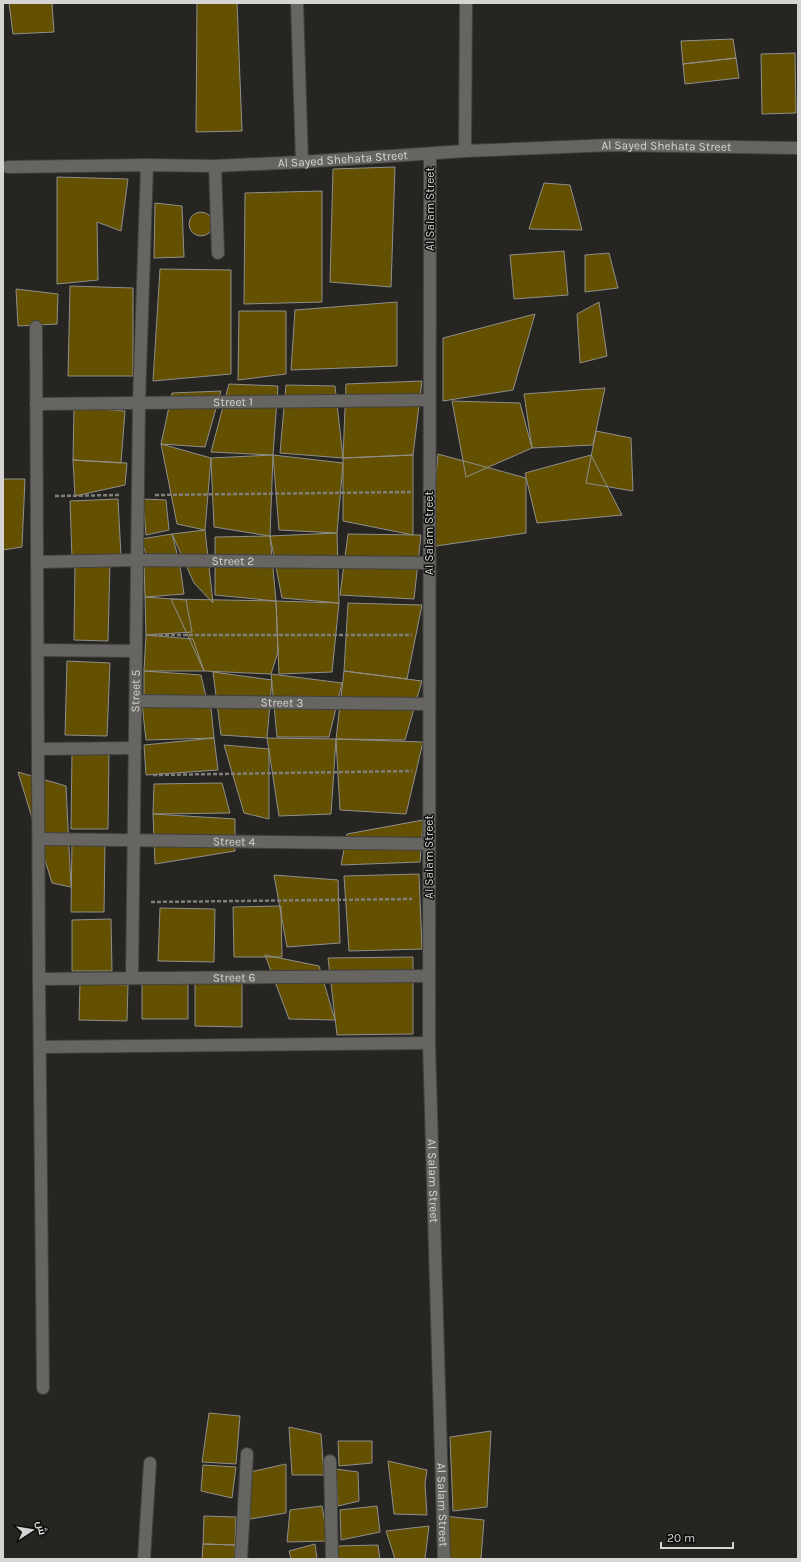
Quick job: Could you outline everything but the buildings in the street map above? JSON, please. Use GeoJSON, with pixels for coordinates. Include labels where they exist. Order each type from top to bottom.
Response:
{"type":"FeatureCollection","features":[{"type":"Feature","properties":{"kind":"street"},"geometry":{"type":"LineString","coordinates":[[297,3],[302,162]]}},
{"type":"Feature","properties":{"kind":"street"},"geometry":{"type":"LineString","coordinates":[[464,151],[466,3]]}},
{"type":"Feature","properties":{"kind":"street","name":"Al Sayed Shehata Street"},"geometry":{"type":"LineString","coordinates":[[8,167],[147,165],[215,166],[302,162],[464,151],[612,145],[798,148]]}},
{"type":"Feature","properties":{"kind":"street","name":"Al Salam Street"},"geometry":{"type":"LineString","coordinates":[[430,154],[429,1044],[444,1559]]}},
{"type":"Feature","properties":{"kind":"street","name":"Street 5"},"geometry":{"type":"LineString","coordinates":[[132,978],[139,403],[147,165]]}},
{"type":"Feature","properties":{"kind":"street"},"geometry":{"type":"LineString","coordinates":[[215,166],[218,254]]}},
{"type":"Feature","properties":{"kind":"street"},"geometry":{"type":"LineString","coordinates":[[36,327],[39,979],[43,1388]]}},
{"type":"Feature","properties":{"kind":"street","name":"Street 1"},"geometry":{"type":"LineString","coordinates":[[36,404],[429,400]]}},
{"type":"Feature","properties":{"kind":"street","name":"Street 2"},"geometry":{"type":"LineString","coordinates":[[37,562],[137,560],[429,563]]}},
{"type":"Feature","properties":{"kind":"street"},"geometry":{"type":"LineString","coordinates":[[38,650],[136,651]]}},
{"type":"Feature","properties":{"kind":"street","name":"Street 3"},"geometry":{"type":"LineString","coordinates":[[136,701],[429,704]]}},
{"type":"Feature","properties":{"kind":"street"},"geometry":{"type":"LineString","coordinates":[[38,749],[135,748]]}},
{"type":"Feature","properties":{"kind":"street","name":"Street 4"},"geometry":{"type":"LineString","coordinates":[[39,839],[429,844]]}},
{"type":"Feature","properties":{"kind":"street","name":"Street 6"},"geometry":{"type":"LineString","coordinates":[[39,979],[429,976]]}},
{"type":"Feature","properties":{"kind":"street"},"geometry":{"type":"LineString","coordinates":[[40,1047],[429,1044]]}},
{"type":"Feature","properties":{"kind":"street"},"geometry":{"type":"LineString","coordinates":[[241,1559],[247,1454]]}},
{"type":"Feature","properties":{"kind":"street"},"geometry":{"type":"LineString","coordinates":[[330,1461],[332,1559]]}},
{"type":"Feature","properties":{"kind":"street"},"geometry":{"type":"LineString","coordinates":[[144,1559],[150,1463]]}},
{"type":"Feature","properties":{"kind":"path"},"geometry":{"type":"LineString","coordinates":[[37,496],[430,492]]}},
{"type":"Feature","properties":{"kind":"path"},"geometry":{"type":"LineString","coordinates":[[137,635],[429,635]]}},
{"type":"Feature","properties":{"kind":"path"},"geometry":{"type":"LineString","coordinates":[[135,775],[429,771]]}},
{"type":"Feature","properties":{"kind":"path"},"geometry":{"type":"LineString","coordinates":[[134,902],[429,899]]}}]}
